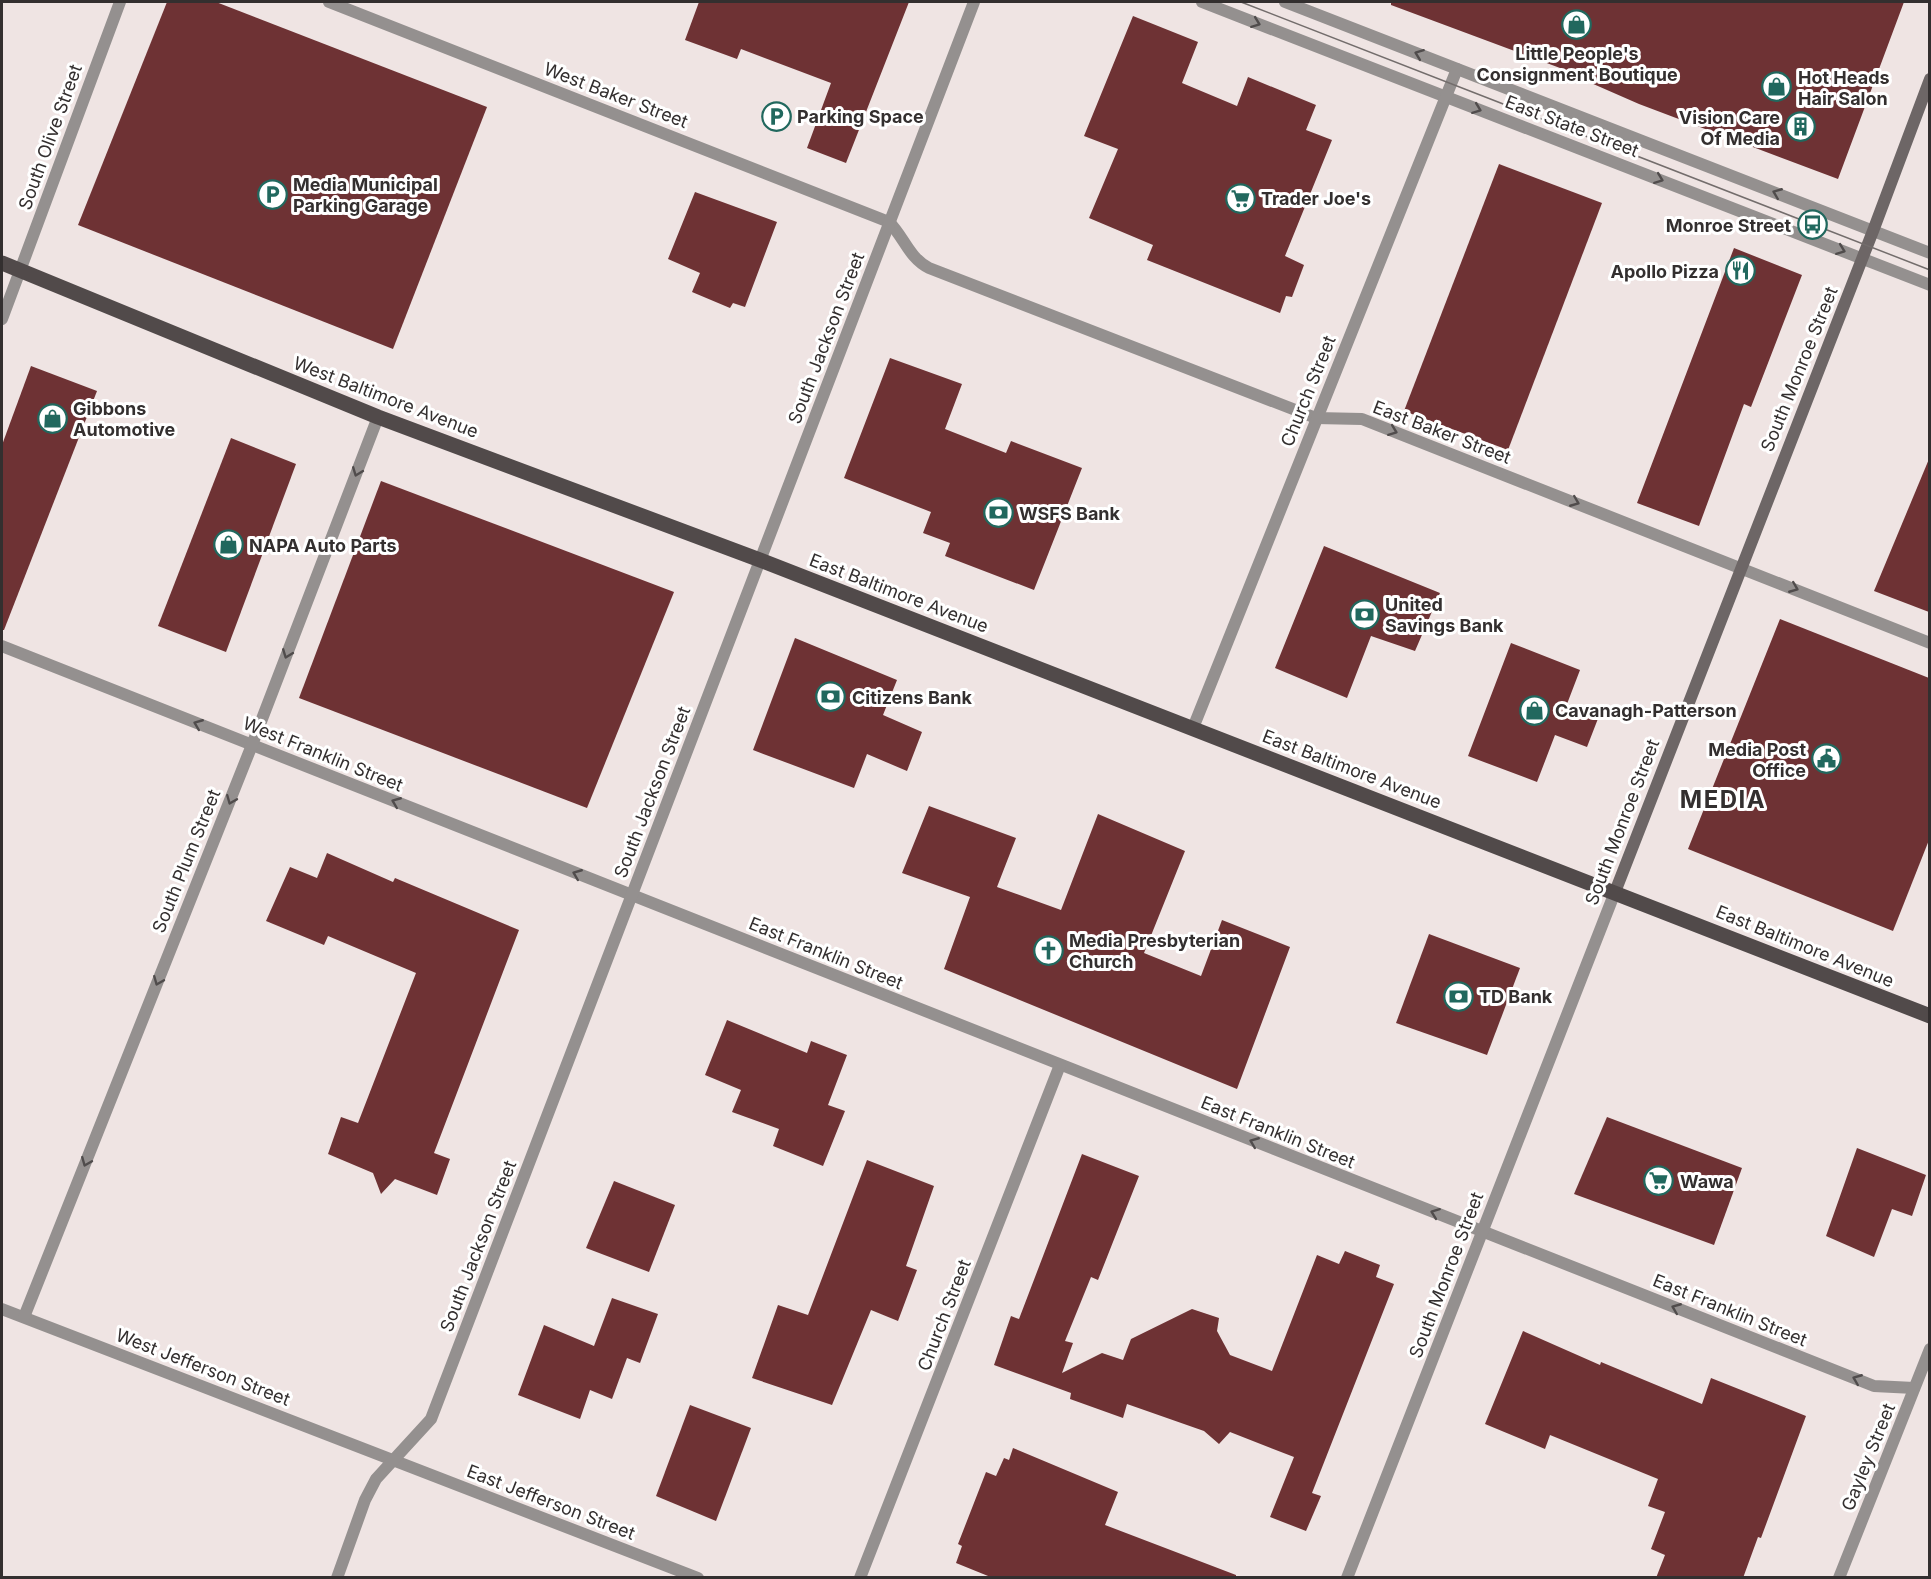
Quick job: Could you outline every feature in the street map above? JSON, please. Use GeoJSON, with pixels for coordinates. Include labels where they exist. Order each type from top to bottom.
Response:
{"type":"FeatureCollection","features":[{"type":"Feature","properties":{"kind":"main road","name":"South Monroe Street"},"geometry":{"type":"LineString","coordinates":[[1615,892],[1873,231],[1929,79]]}},
{"type":"Feature","properties":{"kind":"main road","name":"West Baltimore Avenue"},"geometry":{"type":"LineString","coordinates":[[2,263],[378,417],[760,560]]}},
{"type":"Feature","properties":{"kind":"main road","name":"East Baltimore Avenue"},"geometry":{"type":"LineString","coordinates":[[760,560],[1929,1016]]}},
{"type":"Feature","properties":{"kind":"street","name":"South Olive Street"},"geometry":{"type":"LineString","coordinates":[[2,319],[120,2]]}},
{"type":"Feature","properties":{"kind":"street","name":"West Baker Street"},"geometry":{"type":"LineString","coordinates":[[329,2],[889,222]]}},
{"type":"Feature","properties":{"kind":"street","name":"South Jackson Street"},"geometry":{"type":"LineString","coordinates":[[337,1578],[365,1500],[376,1479],[431,1419],[974,2]]}},
{"type":"Feature","properties":{"kind":"street","name":"East State Street"},"geometry":{"type":"LineString","coordinates":[[1202,2],[1929,285]]}},
{"type":"Feature","properties":{"kind":"street","name":"East State Street"},"geometry":{"type":"LineString","coordinates":[[1285,2],[1929,253]]}},
{"type":"Feature","properties":{"kind":"street","name":"Church Street"},"geometry":{"type":"LineString","coordinates":[[1193,728],[1457,69]]}},
{"type":"Feature","properties":{"kind":"street","name":"East Baker Street"},"geometry":{"type":"LineString","coordinates":[[889,222],[900,233],[918,262],[929,268],[1316,418],[1362,419],[1929,643]]}},
{"type":"Feature","properties":{"kind":"street","name":"South Plum Street"},"geometry":{"type":"LineString","coordinates":[[24,1317],[252,745],[378,417]]}},
{"type":"Feature","properties":{"kind":"street","name":"West Franklin Street"},"geometry":{"type":"LineString","coordinates":[[2,646],[632,896]]}},
{"type":"Feature","properties":{"kind":"street","name":"South Monroe Street"},"geometry":{"type":"LineString","coordinates":[[1347,1578],[1615,892]]}},
{"type":"Feature","properties":{"kind":"street","name":"East Franklin Street"},"geometry":{"type":"LineString","coordinates":[[632,896],[1874,1386],[1914,1388]]}},
{"type":"Feature","properties":{"kind":"street","name":"Church Street"},"geometry":{"type":"LineString","coordinates":[[860,1578],[1060,1065]]}},
{"type":"Feature","properties":{"kind":"street","name":"West Jefferson Street"},"geometry":{"type":"LineString","coordinates":[[2,1309],[392,1460]]}},
{"type":"Feature","properties":{"kind":"street","name":"Gayley Street"},"geometry":{"type":"LineString","coordinates":[[1839,1578],[1929,1349]]}},
{"type":"Feature","properties":{"kind":"street","name":"East Jefferson Street"},"geometry":{"type":"LineString","coordinates":[[392,1460],[698,1578]]}},
{"type":"Feature","properties":{"kind":"building","name":"Media Municipal Parking Garage"},"geometry":{"type":"Polygon","coordinates":[[[167,2],[216,2],[487,107],[393,349],[78,225],[167,2]]]}},
{"type":"Feature","properties":{"kind":"building"},"geometry":{"type":"Polygon","coordinates":[[[699,2],[909,2],[846,163],[807,148],[831,83],[741,49],[737,59],[685,40],[699,2]]]}},
{"type":"Feature","properties":{"kind":"building"},"geometry":{"type":"Polygon","coordinates":[[[1391,2],[1904,2],[1838,179],[1639,104],[1575,76],[1576,74],[1391,5],[1391,2]]]}},
{"type":"Feature","properties":{"kind":"building"},"geometry":{"type":"Polygon","coordinates":[[[1133,16],[1198,42],[1182,83],[1237,106],[1248,77],[1316,105],[1306,130],[1332,140],[1285,256],[1304,265],[1292,297],[1286,296],[1280,313],[1147,260],[1153,245],[1089,218],[1118,149],[1084,136],[1133,16]]]}},
{"type":"Feature","properties":{"kind":"building"},"geometry":{"type":"Polygon","coordinates":[[[1499,164],[1602,203],[1508,450],[1404,411],[1499,164]]]}},
{"type":"Feature","properties":{"kind":"building"},"geometry":{"type":"Polygon","coordinates":[[[695,192],[777,222],[745,307],[733,303],[730,308],[692,292],[700,273],[668,259],[695,192]]]}},
{"type":"Feature","properties":{"kind":"building"},"geometry":{"type":"Polygon","coordinates":[[[1734,248],[1802,275],[1751,407],[1744,404],[1699,526],[1637,503],[1734,248]]]}},
{"type":"Feature","properties":{"kind":"building"},"geometry":{"type":"Polygon","coordinates":[[[890,358],[962,384],[945,429],[1006,453],[1011,441],[1082,468],[1034,590],[945,556],[950,543],[923,533],[931,512],[844,478],[890,358]]]}},
{"type":"Feature","properties":{"kind":"building"},"geometry":{"type":"Polygon","coordinates":[[[31,366],[97,391],[4,630],[2,630],[2,445],[31,366]]]}},
{"type":"Feature","properties":{"kind":"building","name":"NAPA Auto Parts"},"geometry":{"type":"Polygon","coordinates":[[[231,438],[296,464],[226,652],[158,626],[231,438]]]}},
{"type":"Feature","properties":{"kind":"building"},"geometry":{"type":"Polygon","coordinates":[[[1929,459],[1929,612],[1874,591],[1929,459]]]}},
{"type":"Feature","properties":{"kind":"building"},"geometry":{"type":"Polygon","coordinates":[[[381,481],[674,592],[587,808],[299,698],[381,481]]]}},
{"type":"Feature","properties":{"kind":"building","name":"United Savings Bank"},"geometry":{"type":"Polygon","coordinates":[[[1324,546],[1440,593],[1415,651],[1371,636],[1347,698],[1275,668],[1324,546]]]}},
{"type":"Feature","properties":{"kind":"building","name":"Media Post Office"},"geometry":{"type":"Polygon","coordinates":[[[1780,619],[1929,678],[1929,840],[1893,931],[1688,849],[1780,619]]]}},
{"type":"Feature","properties":{"kind":"building","name":"Citizens Bank"},"geometry":{"type":"Polygon","coordinates":[[[795,638],[897,680],[883,715],[922,732],[907,771],[867,754],[854,788],[753,750],[795,638]]]}},
{"type":"Feature","properties":{"kind":"building","name":"Cavanagh-Patterson"},"geometry":{"type":"Polygon","coordinates":[[[1511,643],[1580,670],[1567,704],[1599,716],[1587,747],[1555,735],[1537,782],[1468,756],[1511,643]]]}},
{"type":"Feature","properties":{"kind":"building","name":"Media Presbyterian Church"},"geometry":{"type":"Polygon","coordinates":[[[929,806],[1016,838],[997,887],[1061,910],[1098,814],[1185,851],[1144,953],[1201,976],[1222,920],[1290,947],[1237,1089],[944,969],[970,897],[902,873],[929,806]]]}},
{"type":"Feature","properties":{"kind":"building"},"geometry":{"type":"Polygon","coordinates":[[[327,853],[393,882],[395,878],[519,930],[434,1153],[450,1159],[437,1195],[395,1179],[381,1194],[373,1173],[328,1154],[341,1117],[358,1123],[416,973],[328,936],[324,945],[266,921],[290,867],[317,878],[327,853]]]}},
{"type":"Feature","properties":{"kind":"building","name":"TD Bank"},"geometry":{"type":"Polygon","coordinates":[[[1429,934],[1520,968],[1487,1055],[1396,1023],[1429,934]]]}},
{"type":"Feature","properties":{"kind":"building"},"geometry":{"type":"Polygon","coordinates":[[[727,1020],[807,1053],[811,1041],[847,1055],[828,1105],[845,1111],[823,1166],[773,1146],[779,1129],[732,1112],[741,1090],[705,1075],[727,1020]]]}},
{"type":"Feature","properties":{"kind":"building","name":"Wawa"},"geometry":{"type":"Polygon","coordinates":[[[1607,1117],[1742,1168],[1714,1245],[1574,1194],[1607,1117]]]}},
{"type":"Feature","properties":{"kind":"building"},"geometry":{"type":"Polygon","coordinates":[[[1857,1148],[1926,1175],[1912,1216],[1892,1209],[1874,1257],[1826,1236],[1857,1148]]]}},
{"type":"Feature","properties":{"kind":"building"},"geometry":{"type":"Polygon","coordinates":[[[1082,1154],[1139,1176],[1098,1280],[1091,1277],[1065,1341],[1073,1343],[1062,1373],[1102,1353],[1123,1360],[1131,1339],[1192,1309],[1219,1318],[1217,1331],[1230,1355],[1272,1371],[1317,1255],[1339,1264],[1345,1251],[1380,1265],[1376,1277],[1394,1284],[1312,1493],[1321,1496],[1306,1531],[1270,1517],[1294,1457],[1230,1432],[1219,1444],[1204,1431],[1127,1404],[1123,1418],[1070,1399],[1071,1393],[994,1365],[1011,1316],[1019,1319],[1082,1154]]]}},
{"type":"Feature","properties":{"kind":"building"},"geometry":{"type":"Polygon","coordinates":[[[867,1160],[934,1186],[906,1266],[917,1270],[898,1321],[871,1310],[832,1405],[752,1378],[778,1305],[808,1315],[867,1160]]]}},
{"type":"Feature","properties":{"kind":"building"},"geometry":{"type":"Polygon","coordinates":[[[614,1181],[675,1205],[649,1272],[586,1248],[614,1181]]]}},
{"type":"Feature","properties":{"kind":"building"},"geometry":{"type":"Polygon","coordinates":[[[612,1298],[658,1314],[640,1363],[627,1358],[612,1399],[590,1390],[580,1419],[518,1395],[544,1325],[594,1346],[612,1298]]]}},
{"type":"Feature","properties":{"kind":"building"},"geometry":{"type":"Polygon","coordinates":[[[1523,1331],[1600,1365],[1601,1362],[1702,1404],[1711,1378],[1806,1416],[1761,1538],[1758,1537],[1743,1578],[1656,1578],[1665,1555],[1651,1549],[1665,1512],[1648,1506],[1658,1479],[1550,1435],[1545,1449],[1485,1424],[1523,1331]]]}},
{"type":"Feature","properties":{"kind":"building"},"geometry":{"type":"Polygon","coordinates":[[[690,1405],[751,1428],[716,1521],[656,1496],[690,1405]]]}},
{"type":"Feature","properties":{"kind":"building"},"geometry":{"type":"Polygon","coordinates":[[[1013,1448],[1118,1492],[1105,1525],[1236,1575],[1236,1578],[993,1578],[956,1563],[962,1546],[958,1544],[986,1472],[996,1476],[1004,1458],[1009,1460],[1013,1448]]]}},
{"type":"Feature","properties":{"kind":"tram line"},"geometry":{"type":"LineString","coordinates":[[1241,2],[1930,270]]}},
{"type":"Feature","properties":{"kind":"place","name":"Little People's Consignment Boutique"},"geometry":{"type":"Point","coordinates":[1577,24]}},
{"type":"Feature","properties":{"kind":"place","name":"Hot Heads Hair Salon"},"geometry":{"type":"Point","coordinates":[1777,87]}},
{"type":"Feature","properties":{"kind":"place","name":"Parking Space"},"geometry":{"type":"Point","coordinates":[776,116]}},
{"type":"Feature","properties":{"kind":"place","name":"Vision Care Of Media"},"geometry":{"type":"Point","coordinates":[1801,127]}},
{"type":"Feature","properties":{"kind":"place","name":"Media Municipal Parking Garage"},"geometry":{"type":"Point","coordinates":[272,194]}},
{"type":"Feature","properties":{"kind":"place","name":"Trader Joe's"},"geometry":{"type":"Point","coordinates":[1240,198]}},
{"type":"Feature","properties":{"kind":"place","name":"Monroe Street"},"geometry":{"type":"Point","coordinates":[1812,225]}},
{"type":"Feature","properties":{"kind":"place","name":"Apollo Pizza"},"geometry":{"type":"Point","coordinates":[1740,271]}},
{"type":"Feature","properties":{"kind":"place","name":"Gibbons Automotive"},"geometry":{"type":"Point","coordinates":[52,418]}},
{"type":"Feature","properties":{"kind":"place","name":"WSFS Bank"},"geometry":{"type":"Point","coordinates":[998,513]}},
{"type":"Feature","properties":{"kind":"place","name":"NAPA Auto Parts"},"geometry":{"type":"Point","coordinates":[228,545]}},
{"type":"Feature","properties":{"kind":"place","name":"United Savings Bank"},"geometry":{"type":"Point","coordinates":[1364,614]}},
{"type":"Feature","properties":{"kind":"place","name":"Citizens Bank"},"geometry":{"type":"Point","coordinates":[831,697]}},
{"type":"Feature","properties":{"kind":"place","name":"Cavanagh-Patterson"},"geometry":{"type":"Point","coordinates":[1534,710]}},
{"type":"Feature","properties":{"kind":"place","name":"Media Post Office"},"geometry":{"type":"Point","coordinates":[1827,759]}},
{"type":"Feature","properties":{"kind":"place","name":"Media Presbyterian Church"},"geometry":{"type":"Point","coordinates":[1048,950]}},
{"type":"Feature","properties":{"kind":"place","name":"TD Bank"},"geometry":{"type":"Point","coordinates":[1458,996]}},
{"type":"Feature","properties":{"kind":"place","name":"Wawa"},"geometry":{"type":"Point","coordinates":[1659,1181]}},
{"type":"Feature","properties":{"kind":"district","name":"MEDIA"},"geometry":{"type":"Point","coordinates":[1723,799]}}]}
